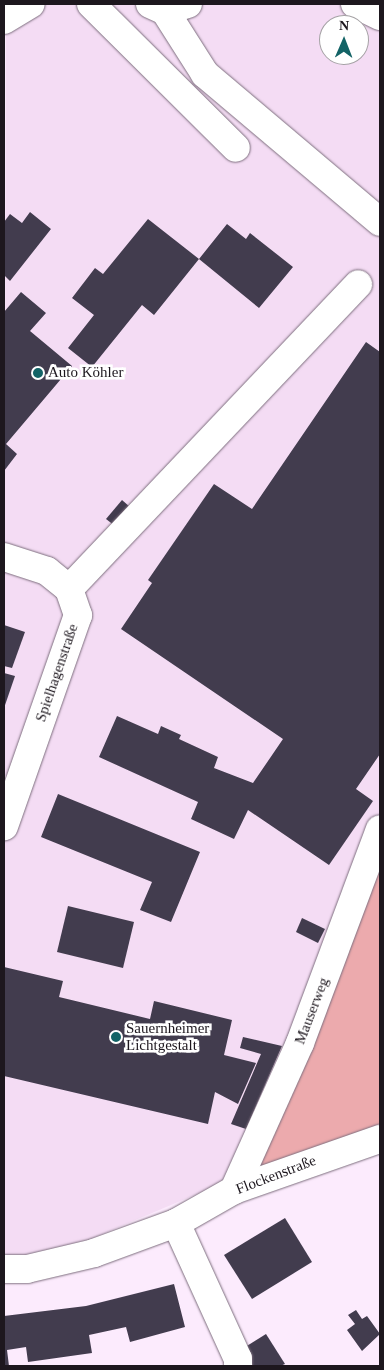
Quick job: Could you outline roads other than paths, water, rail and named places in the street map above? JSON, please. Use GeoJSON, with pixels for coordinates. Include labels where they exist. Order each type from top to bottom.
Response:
{"type":"FeatureCollection","features":[{"type":"Feature","properties":{"kind":"street"},"geometry":{"type":"LineString","coordinates":[[4,20],[31,4]]}},
{"type":"Feature","properties":{"kind":"street"},"geometry":{"type":"LineString","coordinates":[[91,4],[236,148]]}},
{"type":"Feature","properties":{"kind":"street"},"geometry":{"type":"LineString","coordinates":[[355,4],[380,16]]}},
{"type":"Feature","properties":{"kind":"street"},"geometry":{"type":"LineString","coordinates":[[168,6],[205,74],[380,222]]}},
{"type":"Feature","properties":{"kind":"street"},"geometry":{"type":"LineString","coordinates":[[4,557],[47,571],[69,589],[358,284]]}},
{"type":"Feature","properties":{"kind":"street","name":"Spielhagenstraße"},"geometry":{"type":"LineString","coordinates":[[4,826],[12,777],[78,615],[69,589]]}},
{"type":"Feature","properties":{"kind":"street","name":"Mauserweg"},"geometry":{"type":"LineString","coordinates":[[234,1190],[300,1043],[380,829]]}},
{"type":"Feature","properties":{"kind":"street","name":"Flockenstraße"},"geometry":{"type":"LineString","coordinates":[[4,1269],[27,1269],[94,1253],[176,1223],[234,1190],[380,1139]]}},
{"type":"Feature","properties":{"kind":"street"},"geometry":{"type":"LineString","coordinates":[[176,1223],[238,1359],[238,1366]]}},
{"type":"Feature","properties":{"kind":"place","name":"Auto Köhler"},"geometry":{"type":"Point","coordinates":[38,373]}},
{"type":"Feature","properties":{"kind":"place","name":"Sauernheimer Lichtgestalt"},"geometry":{"type":"Point","coordinates":[116,1037]}}]}
